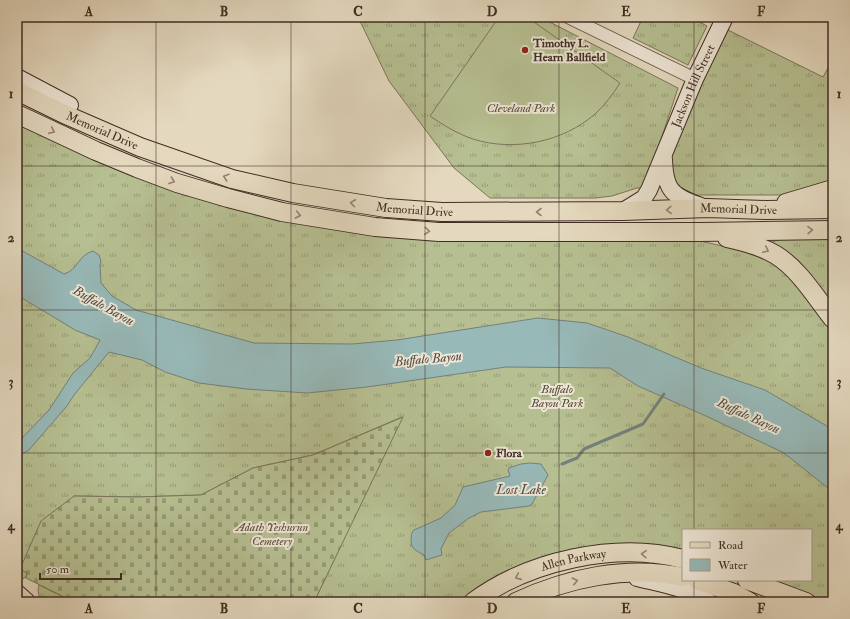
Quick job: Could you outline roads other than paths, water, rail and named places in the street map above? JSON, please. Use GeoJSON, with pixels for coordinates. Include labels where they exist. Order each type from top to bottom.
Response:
{"type":"FeatureCollection","features":[{"type":"Feature","properties":{"kind":"main road","name":"Memorial Drive"},"geometry":{"type":"LineString","coordinates":[[17,91],[64,114],[161,155],[232,178],[332,200],[386,208],[442,212],[623,211],[708,208],[766,210],[833,209]]}},
{"type":"Feature","properties":{"kind":"main road"},"geometry":{"type":"LineString","coordinates":[[70,105],[131,136],[161,155]]}},
{"type":"Feature","properties":{"kind":"main road","name":"Memorial Drive"},"geometry":{"type":"LineString","coordinates":[[17,114],[96,151],[177,183],[282,212],[375,227],[439,232],[701,232],[833,230]]}},
{"type":"Feature","properties":{"kind":"main road"},"geometry":{"type":"LineString","coordinates":[[766,210],[833,189]]}},
{"type":"Feature","properties":{"kind":"main road"},"geometry":{"type":"LineString","coordinates":[[701,232],[747,243],[763,248],[777,255],[795,272],[833,319]]}},
{"type":"Feature","properties":{"kind":"main road","name":"Allen Parkway"},"geometry":{"type":"LineString","coordinates":[[473,602],[507,582],[534,570],[559,562],[588,556],[618,553],[649,554],[682,559]]}},
{"type":"Feature","properties":{"kind":"main road","name":"Allen Parkway"},"geometry":{"type":"LineString","coordinates":[[516,602],[537,592],[590,577],[647,572],[682,577]]}},
{"type":"Feature","properties":{"kind":"main road"},"geometry":{"type":"LineString","coordinates":[[700,581],[734,593],[750,602]]}},
{"type":"Feature","properties":{"kind":"main road"},"geometry":{"type":"LineString","coordinates":[[745,581],[784,602]]}},
{"type":"Feature","properties":{"kind":"main road"},"geometry":{"type":"LineString","coordinates":[[750,581],[806,602]]}},
{"type":"Feature","properties":{"kind":"main road"},"geometry":{"type":"LineString","coordinates":[[17,594],[26,602]]}},
{"type":"Feature","properties":{"kind":"street"},"geometry":{"type":"LineString","coordinates":[[568,17],[696,79]]}},
{"type":"Feature","properties":{"kind":"street","name":"Jackson Hill Street"},"geometry":{"type":"LineString","coordinates":[[623,211],[644,198],[649,190],[696,79],[725,17]]}},
{"type":"Feature","properties":{"kind":"street"},"geometry":{"type":"LineString","coordinates":[[17,77],[70,105]]}},
{"type":"Feature","properties":{"kind":"street","name":"Jackson Hill Street"},"geometry":{"type":"LineString","coordinates":[[664,157],[664,175],[670,189],[678,197],[708,208]]}},
{"type":"Feature","properties":{"kind":"street"},"geometry":{"type":"LineString","coordinates":[[616,574],[676,587],[708,601]]}},
{"type":"Feature","properties":{"kind":"street"},"geometry":{"type":"LineString","coordinates":[[680,602],[693,598],[708,601]]}},
{"type":"Feature","properties":{"kind":"water","name":"Buffalo Bayou"},"geometry":{"type":"Polygon","coordinates":[[[17,248],[64,274],[69,272],[84,256],[93,251],[99,255],[101,261],[101,283],[112,296],[136,310],[254,343],[352,344],[397,340],[538,318],[587,323],[628,337],[701,368],[765,390],[832,429],[833,492],[784,453],[638,386],[610,368],[506,367],[367,387],[307,393],[246,389],[199,383],[165,372],[142,360],[109,352],[74,395],[67,406],[28,451],[17,456],[17,441],[22,438],[49,410],[73,373],[90,358],[100,340],[75,330],[17,294],[17,248]]]}},
{"type":"Feature","properties":{"kind":"water","name":"Lost Lake"},"geometry":{"type":"Polygon","coordinates":[[[530,463],[541,464],[548,475],[532,504],[529,506],[481,512],[469,518],[449,533],[441,549],[442,555],[426,560],[424,555],[413,548],[411,539],[413,531],[441,518],[455,505],[463,487],[510,476],[508,470],[509,468],[530,463]]]}},
{"type":"Feature","properties":{"kind":"waterway"},"geometry":{"type":"LineString","coordinates":[[562,464],[577,458],[584,449],[643,424],[664,394]]}},
{"type":"Feature","properties":{"kind":"place","name":"Timothy L. Hearn Ballfield"},"geometry":{"type":"Point","coordinates":[525,50]}},
{"type":"Feature","properties":{"kind":"place","name":"Flora"},"geometry":{"type":"Point","coordinates":[488,453]}},
{"type":"Feature","properties":{"kind":"park label","name":"Cleveland Park"},"geometry":{"type":"Point","coordinates":[521,108]}},
{"type":"Feature","properties":{"kind":"park label","name":"Buffalo Bayou Park"},"geometry":{"type":"Point","coordinates":[557,396]}},
{"type":"Feature","properties":{"kind":"park label","name":"Adath Yeshurun Cemetery"},"geometry":{"type":"Point","coordinates":[272,534]}}]}
